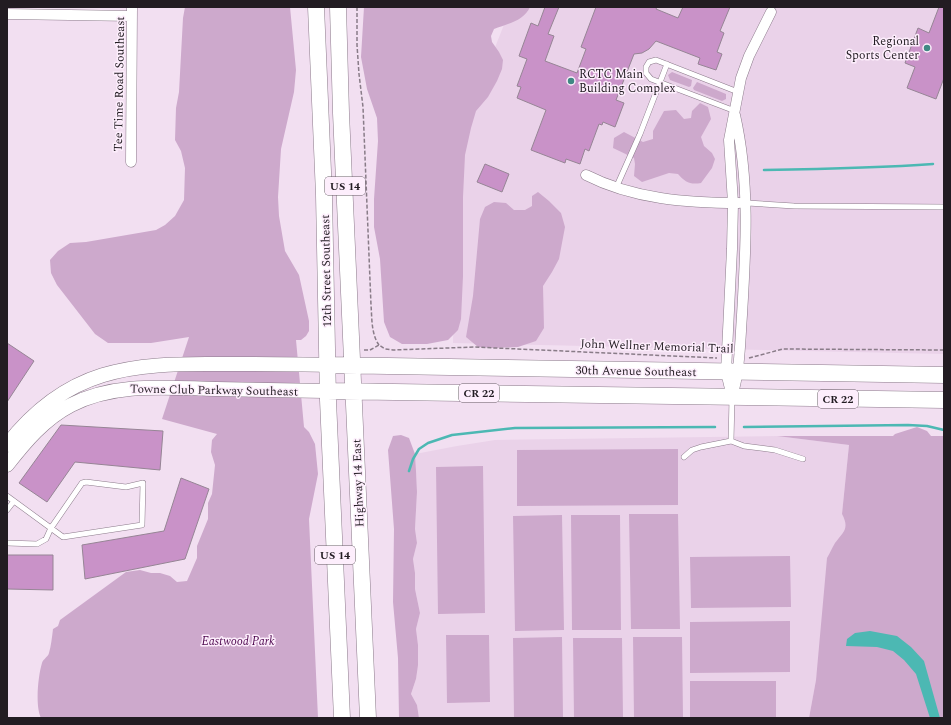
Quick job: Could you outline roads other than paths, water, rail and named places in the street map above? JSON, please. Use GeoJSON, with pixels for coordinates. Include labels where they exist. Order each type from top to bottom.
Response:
{"type":"FeatureCollection","features":[{"type":"Feature","properties":{"kind":"main road","name":"12th Street Southeast"},"geometry":{"type":"LineString","coordinates":[[316,7],[324,195],[328,391]]}},
{"type":"Feature","properties":{"kind":"main road","name":"12th Street Southeast"},"geometry":{"type":"LineString","coordinates":[[338,7],[341,113],[354,391]]}},
{"type":"Feature","properties":{"kind":"main road","name":"30th Avenue Southeast"},"geometry":{"type":"LineString","coordinates":[[328,365],[732,365],[944,375]]}},
{"type":"Feature","properties":{"kind":"main road","name":"30th Avenue Southeast"},"geometry":{"type":"LineString","coordinates":[[328,391],[944,400]]}},
{"type":"Feature","properties":{"kind":"main road","name":"US 14"},"geometry":{"type":"LineString","coordinates":[[328,391],[342,718]]}},
{"type":"Feature","properties":{"kind":"main road","name":"Highway 14 East"},"geometry":{"type":"LineString","coordinates":[[354,391],[368,718]]}},
{"type":"Feature","properties":{"kind":"street"},"geometry":{"type":"LineString","coordinates":[[7,14],[132,12]]}},
{"type":"Feature","properties":{"kind":"street","name":"Tee Time Road Southeast"},"geometry":{"type":"LineString","coordinates":[[131,162],[132,12]]}},
{"type":"Feature","properties":{"kind":"street"},"geometry":{"type":"LineString","coordinates":[[732,397],[731,287],[733,203],[730,140],[738,92],[749,56],[771,12]]}},
{"type":"Feature","properties":{"kind":"street"},"geometry":{"type":"LineString","coordinates":[[732,365],[744,288],[747,203],[743,154],[735,111]]}},
{"type":"Feature","properties":{"kind":"street"},"geometry":{"type":"LineString","coordinates":[[586,175],[601,183],[647,196],[689,201],[747,203]]}},
{"type":"Feature","properties":{"kind":"street","name":"Towne Club Parkway Southeast"},"geometry":{"type":"LineString","coordinates":[[7,445],[30,419],[59,396],[81,383],[114,371],[163,365],[328,365]]}},
{"type":"Feature","properties":{"kind":"street","name":"Towne Club Parkway Southeast"},"geometry":{"type":"LineString","coordinates":[[7,464],[36,431],[53,416],[71,405],[114,390],[129,388],[171,388],[328,391]]}},
{"type":"Feature","properties":{"kind":"lane"},"geometry":{"type":"LineString","coordinates":[[735,111],[651,79],[647,75],[646,67],[649,62],[656,60],[738,92]]}},
{"type":"Feature","properties":{"kind":"lane"},"geometry":{"type":"LineString","coordinates":[[616,188],[640,134],[667,64]]}},
{"type":"Feature","properties":{"kind":"lane"},"geometry":{"type":"LineString","coordinates":[[747,203],[794,206],[944,207]]}},
{"type":"Feature","properties":{"kind":"lane"},"geometry":{"type":"LineString","coordinates":[[731,441],[732,397]]}},
{"type":"Feature","properties":{"kind":"lane"},"geometry":{"type":"LineString","coordinates":[[684,457],[692,450],[731,441],[744,446],[775,450],[803,459]]}},
{"type":"Feature","properties":{"kind":"lane"},"geometry":{"type":"LineString","coordinates":[[7,496],[51,528],[63,537],[142,524],[143,483],[126,487],[86,482],[82,484],[51,528],[46,539],[37,544],[7,543]]}},
{"type":"Feature","properties":{"kind":"lane"},"geometry":{"type":"LineString","coordinates":[[7,510],[14,501]]}},
{"type":"Feature","properties":{"kind":"waterway"},"geometry":{"type":"LineString","coordinates":[[764,170],[933,164]]}},
{"type":"Feature","properties":{"kind":"waterway"},"geometry":{"type":"LineString","coordinates":[[744,427],[908,425],[927,426],[944,430]]}},
{"type":"Feature","properties":{"kind":"waterway"},"geometry":{"type":"LineString","coordinates":[[409,471],[413,459],[419,449],[428,443],[452,435],[515,428],[715,427]]}},
{"type":"Feature","properties":{"kind":"place","name":"Regional Sports Center"},"geometry":{"type":"Point","coordinates":[927,48]}},
{"type":"Feature","properties":{"kind":"place","name":"RCTC Main Building Complex"},"geometry":{"type":"Point","coordinates":[571,81]}},
{"type":"Feature","properties":{"kind":"park label","name":"Eastwood Park"},"geometry":{"type":"Point","coordinates":[238,641]}}]}
